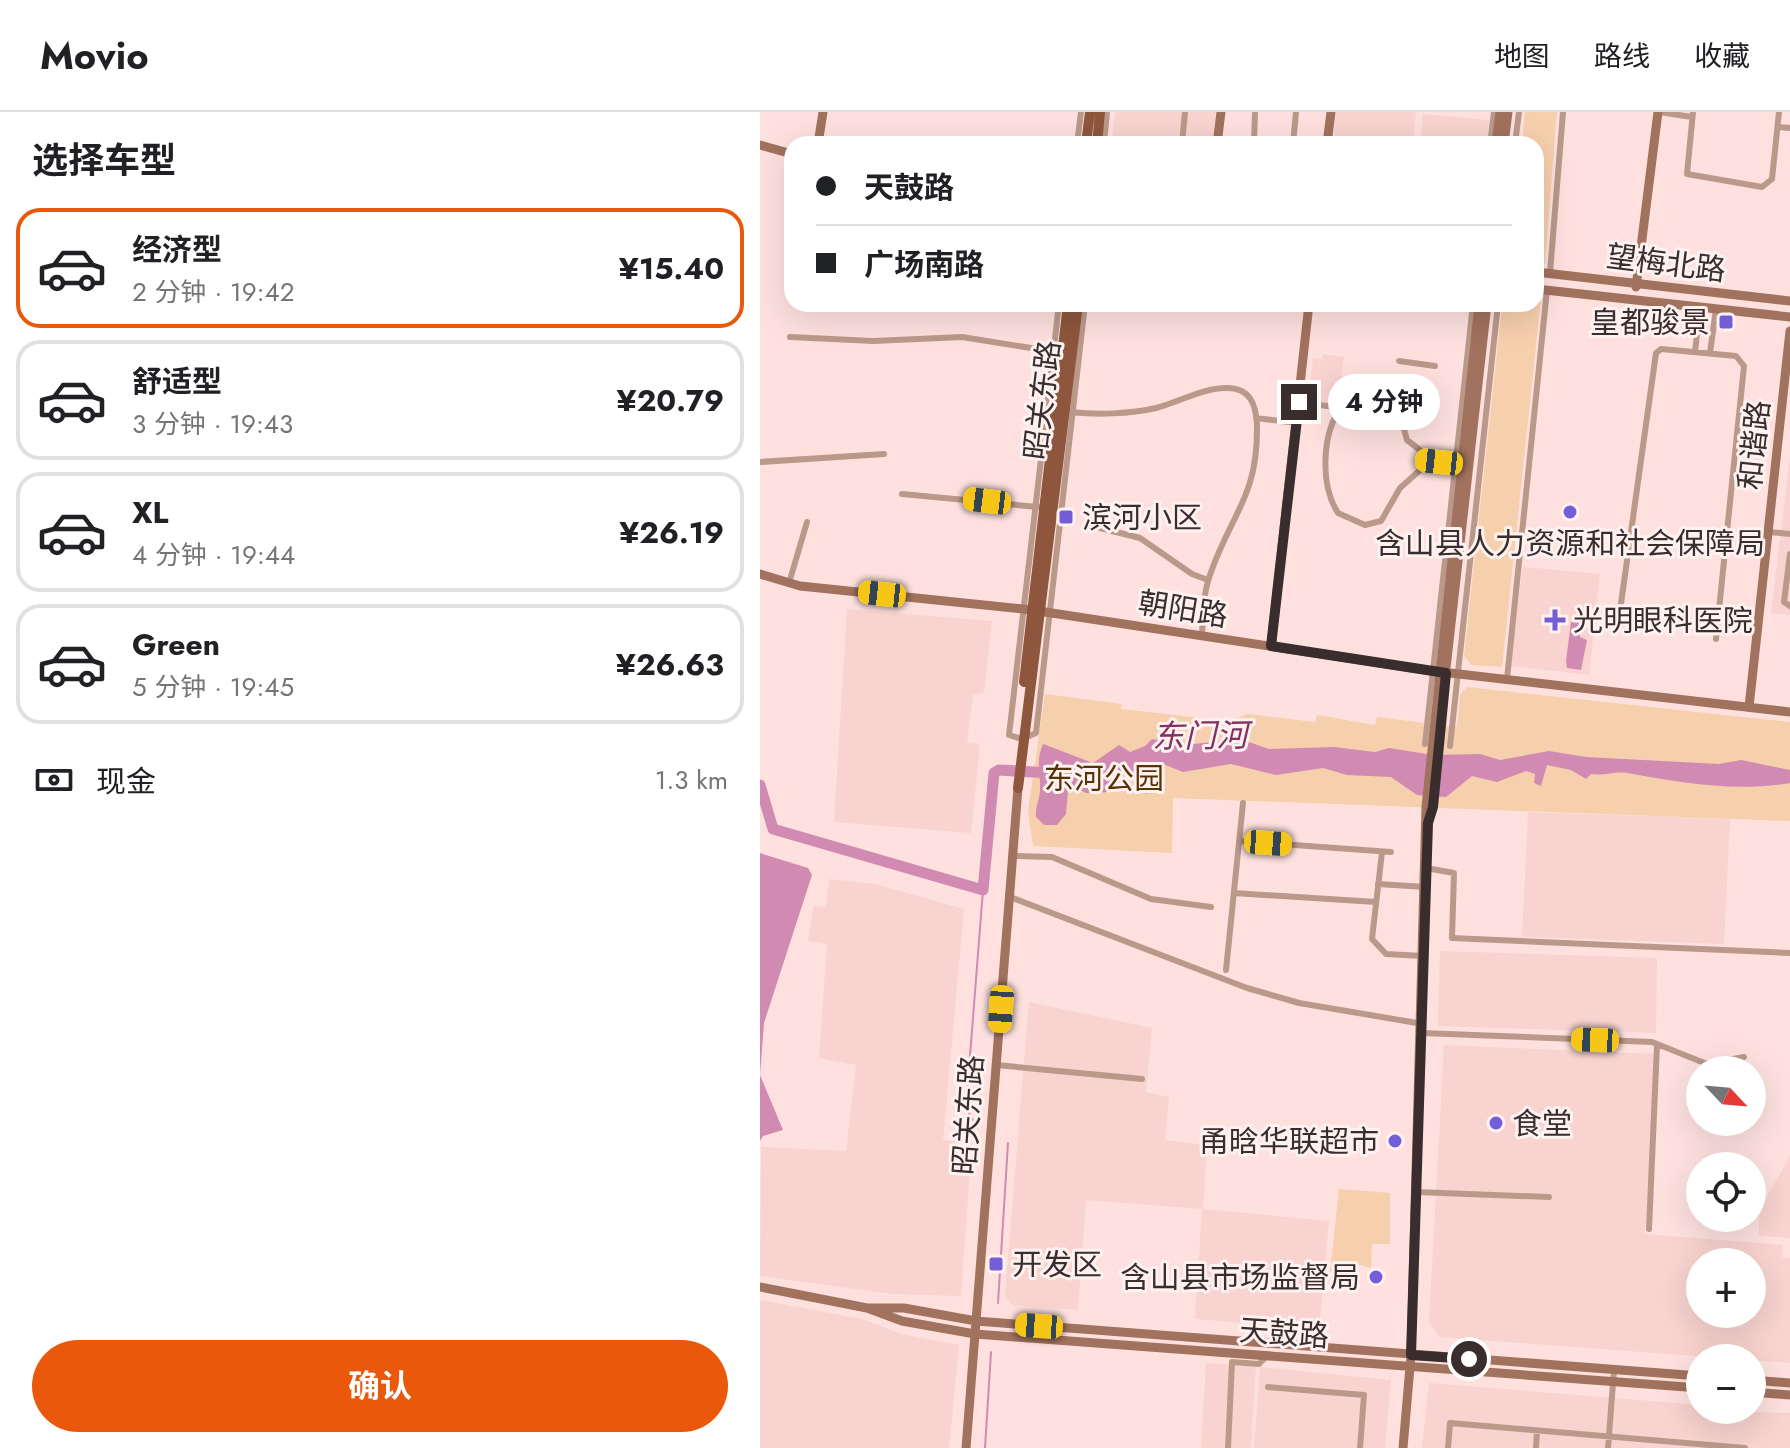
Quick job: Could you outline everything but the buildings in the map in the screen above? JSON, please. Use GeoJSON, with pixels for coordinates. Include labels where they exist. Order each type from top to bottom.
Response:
{"type":"FeatureCollection","features":[{"type":"Feature","properties":{"kind":"main road"},"geometry":{"type":"LineString","coordinates":[[819,136],[823,112]]}},
{"type":"Feature","properties":{"kind":"main road"},"geometry":{"type":"LineString","coordinates":[[1090,112],[1094,136]]}},
{"type":"Feature","properties":{"kind":"main road"},"geometry":{"type":"LineString","coordinates":[[1094,136],[1100,112]]}},
{"type":"Feature","properties":{"kind":"main road"},"geometry":{"type":"LineString","coordinates":[[1218,136],[1221,112]]}},
{"type":"Feature","properties":{"kind":"main road"},"geometry":{"type":"LineString","coordinates":[[1328,136],[1331,112]]}},
{"type":"Feature","properties":{"kind":"main road"},"geometry":{"type":"LineString","coordinates":[[1496,136],[1497,112]]}},
{"type":"Feature","properties":{"kind":"main road"},"geometry":{"type":"LineString","coordinates":[[1505,136],[1508,112]]}},
{"type":"Feature","properties":{"kind":"main road"},"geometry":{"type":"LineString","coordinates":[[1635,301],[1658,112]]}},
{"type":"Feature","properties":{"kind":"main road"},"geometry":{"type":"LineString","coordinates":[[760,145],[784,152]]}},
{"type":"Feature","properties":{"kind":"main road","name":"望梅北路"},"geometry":{"type":"LineString","coordinates":[[1544,273],[1790,301]]}},
{"type":"Feature","properties":{"kind":"main road","name":"望梅北路"},"geometry":{"type":"LineString","coordinates":[[1544,290],[1790,317]]}},
{"type":"Feature","properties":{"kind":"main road","name":"昭关东路"},"geometry":{"type":"LineString","coordinates":[[966,1448],[1022,739],[1067,312]]}},
{"type":"Feature","properties":{"kind":"main road","name":"昭关东路"},"geometry":{"type":"LineString","coordinates":[[1044,508],[1069,412],[1062,353],[1075,312]]}},
{"type":"Feature","properties":{"kind":"main road"},"geometry":{"type":"LineString","coordinates":[[1271,646],[1308,312]]}},
{"type":"Feature","properties":{"kind":"main road"},"geometry":{"type":"LineString","coordinates":[[1403,1448],[1411,1355],[1428,823],[1475,312]]}},
{"type":"Feature","properties":{"kind":"main road"},"geometry":{"type":"LineString","coordinates":[[1462,464],[1486,312]]}},
{"type":"Feature","properties":{"kind":"main road","name":"和谐路"},"geometry":{"type":"LineString","coordinates":[[1749,707],[1790,331]]}},
{"type":"Feature","properties":{"kind":"main road","name":"朝阳路"},"geometry":{"type":"LineString","coordinates":[[760,574],[789,583],[1036,611],[1440,672],[1790,712]]}},
{"type":"Feature","properties":{"kind":"main road","name":"天鼓路"},"geometry":{"type":"LineString","coordinates":[[760,1287],[867,1308],[902,1321],[975,1334],[1686,1387]]}},
{"type":"Feature","properties":{"kind":"main road","name":"天鼓路"},"geometry":{"type":"LineString","coordinates":[[867,1308],[904,1308],[976,1321],[1686,1375]]}},
{"type":"Feature","properties":{"kind":"main road"},"geometry":{"type":"LineString","coordinates":[[1766,1381],[1790,1383]]}},
{"type":"Feature","properties":{"kind":"main road"},"geometry":{"type":"LineString","coordinates":[[1766,1393],[1790,1395]]}},
{"type":"Feature","properties":{"kind":"street"},"geometry":{"type":"LineString","coordinates":[[1081,112],[1093,136]]}},
{"type":"Feature","properties":{"kind":"street"},"geometry":{"type":"LineString","coordinates":[[1095,136],[1107,112]]}},
{"type":"Feature","properties":{"kind":"street"},"geometry":{"type":"LineString","coordinates":[[1183,136],[1185,112]]}},
{"type":"Feature","properties":{"kind":"street"},"geometry":{"type":"LineString","coordinates":[[1254,136],[1255,112]]}},
{"type":"Feature","properties":{"kind":"street"},"geometry":{"type":"LineString","coordinates":[[1294,136],[1296,112]]}},
{"type":"Feature","properties":{"kind":"street"},"geometry":{"type":"LineString","coordinates":[[1492,136],[1497,112]]}},
{"type":"Feature","properties":{"kind":"street"},"geometry":{"type":"LineString","coordinates":[[1516,136],[1519,112]]}},
{"type":"Feature","properties":{"kind":"street"},"geometry":{"type":"LineString","coordinates":[[1550,273],[1563,112]]}},
{"type":"Feature","properties":{"kind":"street"},"geometry":{"type":"LineString","coordinates":[[1658,112],[1692,114],[1687,174],[1762,187],[1772,179],[1779,112],[1790,114]]}},
{"type":"Feature","properties":{"kind":"street"},"geometry":{"type":"LineString","coordinates":[[1778,127],[1790,128]]}},
{"type":"Feature","properties":{"kind":"street"},"geometry":{"type":"LineString","coordinates":[[1507,679],[1547,290]]}},
{"type":"Feature","properties":{"kind":"street"},"geometry":{"type":"LineString","coordinates":[[1695,352],[1700,308]]}},
{"type":"Feature","properties":{"kind":"street"},"geometry":{"type":"LineString","coordinates":[[1710,353],[1716,309]]}},
{"type":"Feature","properties":{"kind":"street"},"geometry":{"type":"LineString","coordinates":[[790,337],[873,341],[962,337],[1062,353],[1059,312]]}},
{"type":"Feature","properties":{"kind":"street"},"geometry":{"type":"LineString","coordinates":[[1022,739],[1009,735],[1036,611],[1084,312]]}},
{"type":"Feature","properties":{"kind":"street"},"geometry":{"type":"LineString","coordinates":[[1450,746],[1497,312]]}},
{"type":"Feature","properties":{"kind":"street"},"geometry":{"type":"LineString","coordinates":[[1618,625],[1652,363],[1661,349],[1736,356],[1744,366],[1716,639]]}},
{"type":"Feature","properties":{"kind":"street"},"geometry":{"type":"LineString","coordinates":[[1399,361],[1435,366]]}},
{"type":"Feature","properties":{"kind":"street"},"geometry":{"type":"LineString","coordinates":[[1369,387],[1395,397],[1407,440],[1420,450],[1423,460],[1419,471],[1400,488],[1381,521],[1365,525],[1344,519],[1333,506],[1325,483],[1330,434],[1341,408],[1353,395],[1369,387]]}},
{"type":"Feature","properties":{"kind":"street"},"geometry":{"type":"LineString","coordinates":[[1069,412],[1091,415],[1157,407],[1184,396],[1224,388],[1246,393],[1256,418],[1257,460],[1253,480],[1208,580],[1202,636]]}},
{"type":"Feature","properties":{"kind":"street"},"geometry":{"type":"LineString","coordinates":[[1299,402],[1341,408]]}},
{"type":"Feature","properties":{"kind":"street"},"geometry":{"type":"LineString","coordinates":[[1256,418],[1297,423]]}},
{"type":"Feature","properties":{"kind":"street"},"geometry":{"type":"LineString","coordinates":[[760,462],[884,454]]}},
{"type":"Feature","properties":{"kind":"street"},"geometry":{"type":"LineString","coordinates":[[1423,460],[1462,464]]}},
{"type":"Feature","properties":{"kind":"street"},"geometry":{"type":"LineString","coordinates":[[902,494],[1044,508],[1036,611]]}},
{"type":"Feature","properties":{"kind":"street"},"geometry":{"type":"LineString","coordinates":[[789,583],[807,522]]}},
{"type":"Feature","properties":{"kind":"street"},"geometry":{"type":"LineString","coordinates":[[1096,527],[1140,538],[1192,574],[1208,580]]}},
{"type":"Feature","properties":{"kind":"street"},"geometry":{"type":"LineString","coordinates":[[1769,532],[1790,534]]}},
{"type":"Feature","properties":{"kind":"street"},"geometry":{"type":"LineString","coordinates":[[1790,554],[1784,602],[1790,606]]}},
{"type":"Feature","properties":{"kind":"street"},"geometry":{"type":"LineString","coordinates":[[1425,744],[1440,672]]}},
{"type":"Feature","properties":{"kind":"street"},"geometry":{"type":"LineString","coordinates":[[1226,970],[1243,803]]}},
{"type":"Feature","properties":{"kind":"street"},"geometry":{"type":"LineString","coordinates":[[1239,841],[1391,852]]}},
{"type":"Feature","properties":{"kind":"street"},"geometry":{"type":"LineString","coordinates":[[1382,852],[1372,939],[1375,946],[1392,956],[1423,956]]}},
{"type":"Feature","properties":{"kind":"street"},"geometry":{"type":"LineString","coordinates":[[1013,856],[1052,857],[1151,899],[1211,907]]}},
{"type":"Feature","properties":{"kind":"street"},"geometry":{"type":"LineString","coordinates":[[1426,868],[1454,873],[1452,938],[1790,953]]}},
{"type":"Feature","properties":{"kind":"street"},"geometry":{"type":"LineString","coordinates":[[1378,884],[1425,887]]}},
{"type":"Feature","properties":{"kind":"street"},"geometry":{"type":"LineString","coordinates":[[1234,893],[1376,902]]}},
{"type":"Feature","properties":{"kind":"street"},"geometry":{"type":"LineString","coordinates":[[1010,897],[1247,988],[1299,1003],[1422,1029],[1657,1045],[1686,1056]]}},
{"type":"Feature","properties":{"kind":"street"},"geometry":{"type":"LineString","coordinates":[[1649,1229],[1657,1045]]}},
{"type":"Feature","properties":{"kind":"street"},"geometry":{"type":"LineString","coordinates":[[996,1065],[1142,1079]]}},
{"type":"Feature","properties":{"kind":"street"},"geometry":{"type":"LineString","coordinates":[[1416,1192],[1549,1197]]}},
{"type":"Feature","properties":{"kind":"street"},"geometry":{"type":"LineString","coordinates":[[1228,1448],[1232,1362],[1259,1364],[1267,1356]]}},
{"type":"Feature","properties":{"kind":"street"},"geometry":{"type":"LineString","coordinates":[[1608,1448],[1614,1370]]}},
{"type":"Feature","properties":{"kind":"street"},"geometry":{"type":"LineString","coordinates":[[1268,1387],[1364,1395],[1360,1448]]}},
{"type":"Feature","properties":{"kind":"street"},"geometry":{"type":"LineString","coordinates":[[1448,1448],[1450,1423],[1685,1446],[1745,1448]]}},
{"type":"Feature","properties":{"kind":"street"},"geometry":{"type":"LineString","coordinates":[[1536,1448],[1537,1431]]}},
{"type":"Feature","properties":{"kind":"shaded area"},"geometry":{"type":"Polygon","coordinates":[[[1115,112],[1216,112],[1213,136],[1112,136],[1115,112]]]}},
{"type":"Feature","properties":{"kind":"shaded area"},"geometry":{"type":"Polygon","coordinates":[[[1336,112],[1416,112],[1414,136],[1334,136],[1336,112]]]}},
{"type":"Feature","properties":{"kind":"shaded area"},"geometry":{"type":"Polygon","coordinates":[[[1423,114],[1489,120],[1488,136],[1421,136],[1423,114]]]}},
{"type":"Feature","properties":{"kind":"shaded area"},"geometry":{"type":"Polygon","coordinates":[[[1323,354],[1344,357],[1338,404],[1308,400],[1313,358],[1322,359],[1323,354]]]}},
{"type":"Feature","properties":{"kind":"shaded area"},"geometry":{"type":"Polygon","coordinates":[[[1790,456],[1790,615],[1771,613],[1790,456]]]}},
{"type":"Feature","properties":{"kind":"shaded area","name":"光明眼科医院"},"geometry":{"type":"Polygon","coordinates":[[[1523,567],[1600,574],[1589,675],[1510,666],[1523,567]]]}},
{"type":"Feature","properties":{"kind":"shaded area"},"geometry":{"type":"Polygon","coordinates":[[[847,609],[992,621],[984,693],[973,695],[967,742],[980,744],[971,833],[834,822],[847,609]]]}},
{"type":"Feature","properties":{"kind":"shaded area"},"geometry":{"type":"Polygon","coordinates":[[[1571,622],[1579,622],[1580,637],[1587,640],[1581,670],[1567,668],[1571,622]]]}},
{"type":"Feature","properties":{"kind":"shaded area"},"geometry":{"type":"Polygon","coordinates":[[[1152,739],[1184,745],[1240,739],[1269,749],[1334,747],[1375,752],[1389,748],[1433,755],[1480,754],[1500,760],[1549,751],[1586,757],[1719,764],[1741,760],[1790,770],[1790,783],[1729,786],[1623,773],[1591,774],[1586,779],[1571,770],[1547,765],[1541,786],[1534,783],[1535,774],[1526,771],[1497,782],[1472,776],[1446,797],[1417,795],[1391,777],[1347,775],[1323,768],[1276,775],[1231,764],[1183,772],[1163,764],[1146,777],[1148,785],[1157,789],[1146,794],[1139,787],[1137,777],[1130,772],[1119,777],[1108,792],[1086,793],[1076,788],[1068,791],[1066,814],[1057,825],[1044,825],[1036,817],[1040,791],[1039,756],[1043,744],[1093,763],[1119,745],[1130,752],[1145,746],[1152,739]]]}},
{"type":"Feature","properties":{"kind":"shaded area"},"geometry":{"type":"Polygon","coordinates":[[[1528,812],[1730,819],[1724,944],[1522,937],[1528,812]]]}},
{"type":"Feature","properties":{"kind":"shaded area"},"geometry":{"type":"Polygon","coordinates":[[[760,853],[808,868],[812,875],[764,1023],[760,1075],[760,853]]]}},
{"type":"Feature","properties":{"kind":"shaded area"},"geometry":{"type":"Polygon","coordinates":[[[829,879],[875,884],[964,909],[943,1140],[972,1144],[961,1296],[893,1294],[760,1276],[761,1147],[846,1151],[856,1065],[819,1058],[827,944],[808,941],[814,906],[826,907],[829,879]]]}},
{"type":"Feature","properties":{"kind":"shaded area"},"geometry":{"type":"Polygon","coordinates":[[[1440,951],[1657,958],[1656,1033],[1438,1026],[1440,951]]]}},
{"type":"Feature","properties":{"kind":"shaded area"},"geometry":{"type":"Polygon","coordinates":[[[1029,1002],[1152,1028],[1146,1092],[1169,1097],[1165,1140],[1207,1145],[1203,1209],[1329,1221],[1319,1329],[1195,1319],[1202,1209],[1086,1200],[1078,1310],[1012,1305],[1005,1295],[1029,1002]]]}},
{"type":"Feature","properties":{"kind":"shaded area"},"geometry":{"type":"Polygon","coordinates":[[[1444,1045],[1657,1054],[1645,1234],[1783,1245],[1782,1257],[1790,1258],[1790,1363],[1766,1361],[1766,1344],[1686,1344],[1686,1355],[1439,1337],[1429,1322],[1444,1045]]]}},
{"type":"Feature","properties":{"kind":"shaded area"},"geometry":{"type":"Polygon","coordinates":[[[760,1075],[783,1130],[763,1136],[760,1141],[760,1075]]]}},
{"type":"Feature","properties":{"kind":"shaded area"},"geometry":{"type":"Polygon","coordinates":[[[1790,1156],[1790,1238],[1759,1236],[1759,1232],[1766,1232],[1766,1198],[1790,1156]]]}},
{"type":"Feature","properties":{"kind":"shaded area"},"geometry":{"type":"Polygon","coordinates":[[[760,1300],[862,1319],[901,1334],[959,1345],[949,1448],[760,1448],[760,1300]]]}},
{"type":"Feature","properties":{"kind":"shaded area"},"geometry":{"type":"Polygon","coordinates":[[[1206,1363],[1256,1366],[1251,1448],[1201,1448],[1206,1363]]]}},
{"type":"Feature","properties":{"kind":"shaded area"},"geometry":{"type":"Polygon","coordinates":[[[1260,1367],[1391,1380],[1385,1448],[1254,1448],[1260,1367]]]}},
{"type":"Feature","properties":{"kind":"shaded area"},"geometry":{"type":"Polygon","coordinates":[[[1429,1383],[1686,1404],[1686,1424],[1766,1424],[1766,1412],[1790,1413],[1790,1448],[1422,1448],[1429,1383]]]}},
{"type":"Feature","properties":{"kind":"green space"},"geometry":{"type":"Polygon","coordinates":[[[1525,112],[1557,112],[1545,264],[1544,136],[1523,136],[1525,112]]]}},
{"type":"Feature","properties":{"kind":"green space"},"geometry":{"type":"Polygon","coordinates":[[[1501,312],[1540,312],[1502,667],[1472,665],[1464,656],[1501,312]]]}},
{"type":"Feature","properties":{"kind":"green space","name":"东河公园"},"geometry":{"type":"Polygon","coordinates":[[[1467,687],[1790,722],[1790,821],[1173,798],[1172,853],[1033,846],[1028,811],[1045,694],[1122,704],[1121,709],[1229,721],[1248,714],[1315,722],[1317,715],[1375,725],[1377,717],[1457,727],[1460,695],[1467,687]]]}},
{"type":"Feature","properties":{"kind":"green space"},"geometry":{"type":"Polygon","coordinates":[[[1339,1189],[1390,1193],[1390,1244],[1372,1244],[1371,1268],[1349,1262],[1330,1273],[1339,1189]]]}},
{"type":"Feature","properties":{"kind":"waterway","name":"东门河"},"geometry":{"type":"LineString","coordinates":[[760,785],[773,829],[983,890],[994,773],[999,770],[1050,773]]}},
{"type":"Feature","properties":{"kind":"waterway"},"geometry":{"type":"LineString","coordinates":[[977,1128],[966,1107],[983,890]]}},
{"type":"Feature","properties":{"kind":"waterway"},"geometry":{"type":"LineString","coordinates":[[998,1303],[1008,1143]]}},
{"type":"Feature","properties":{"kind":"waterway"},"geometry":{"type":"LineString","coordinates":[[985,1448],[991,1352]]}},
{"type":"Feature","properties":{"kind":"place","name":"皇都骏景"},"geometry":{"type":"Point","coordinates":[1726,322]}},
{"type":"Feature","properties":{"kind":"place","name":"含山县人力资源和社会保障局"},"geometry":{"type":"Point","coordinates":[1570,512]}},
{"type":"Feature","properties":{"kind":"place","name":"滨河小区"},"geometry":{"type":"Point","coordinates":[1066,517]}},
{"type":"Feature","properties":{"kind":"place","name":"光明眼科医院"},"geometry":{"type":"Point","coordinates":[1555,620]}},
{"type":"Feature","properties":{"kind":"place","name":"食堂"},"geometry":{"type":"Point","coordinates":[1496,1123]}},
{"type":"Feature","properties":{"kind":"place","name":"甬晗华联超市"},"geometry":{"type":"Point","coordinates":[1395,1141]}},
{"type":"Feature","properties":{"kind":"place","name":"开发区"},"geometry":{"type":"Point","coordinates":[996,1264]}},
{"type":"Feature","properties":{"kind":"place","name":"含山县市场监督局"},"geometry":{"type":"Point","coordinates":[1376,1277]}},
{"type":"Feature","properties":{"kind":"route"},"geometry":{"type":"LineString","coordinates":[[1299,402],[1271,646],[1446,673],[1433,807],[1428,823],[1411,1355],[1469,1359]]}}]}
